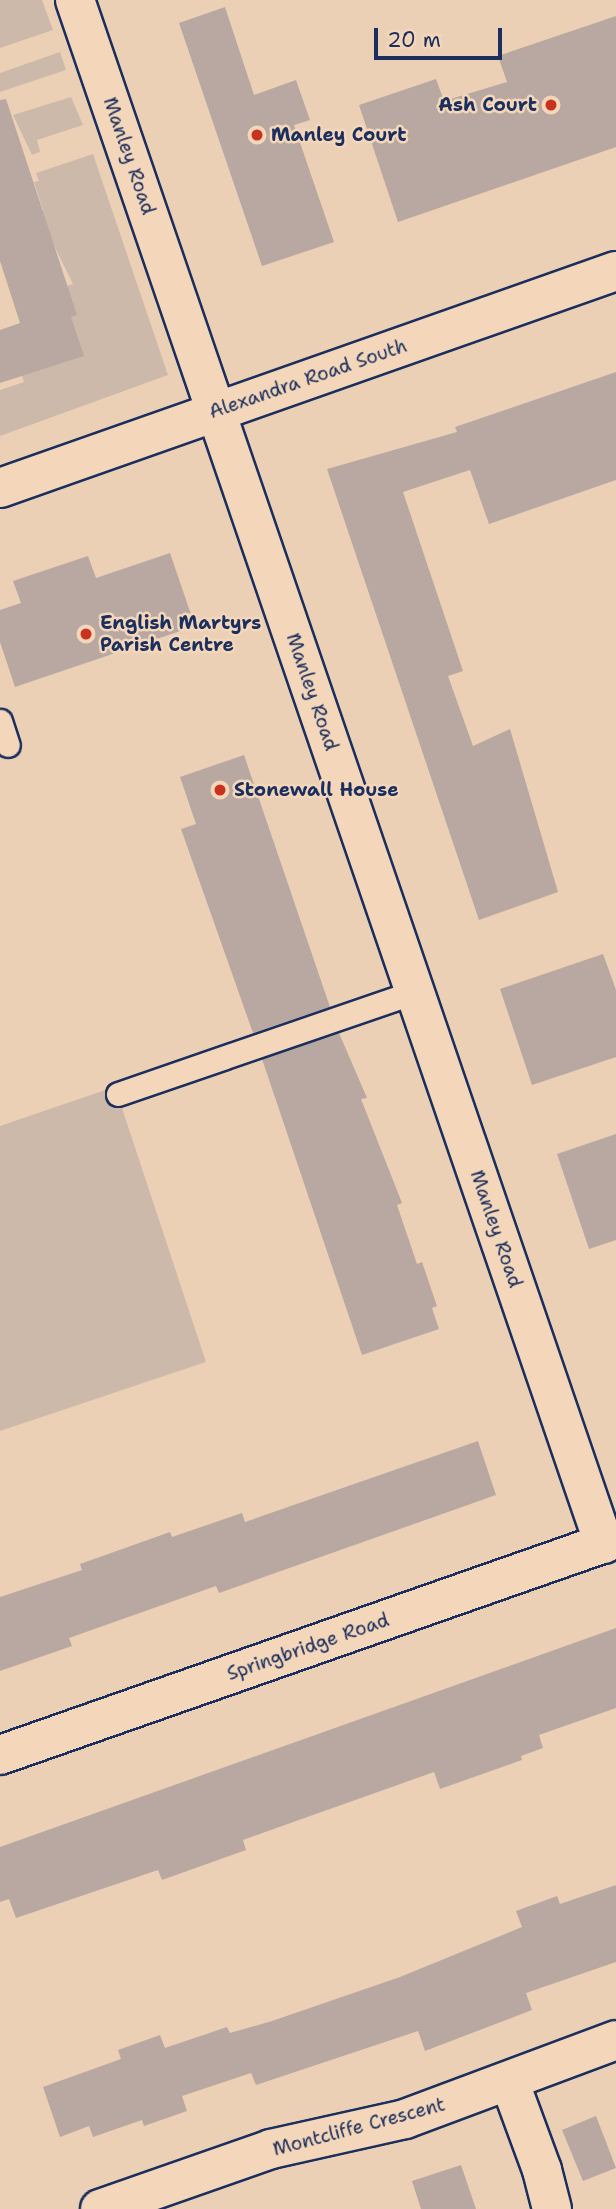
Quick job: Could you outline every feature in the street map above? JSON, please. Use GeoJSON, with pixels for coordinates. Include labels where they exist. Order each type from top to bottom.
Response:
{"type":"FeatureCollection","features":[{"type":"Feature","properties":{"kind":"street","name":"Manley Road"},"geometry":{"type":"LineString","coordinates":[[75,0],[415,992],[610,1542]]}},
{"type":"Feature","properties":{"kind":"street","name":"Alexandra Road South"},"geometry":{"type":"LineString","coordinates":[[0,488],[616,271]]}},
{"type":"Feature","properties":{"kind":"street","name":"Springbridge Road"},"geometry":{"type":"LineString","coordinates":[[0,1755],[610,1542]]}},
{"type":"Feature","properties":{"kind":"street","name":"Montcliffe Crescent"},"geometry":{"type":"LineString","coordinates":[[100,2209],[271,2149],[405,2119],[510,2083],[616,2040]]}},
{"type":"Feature","properties":{"kind":"street"},"geometry":{"type":"LineString","coordinates":[[510,2083],[542,2170],[552,2209]]}},
{"type":"Feature","properties":{"kind":"lane"},"geometry":{"type":"LineString","coordinates":[[0,721],[8,745]]}},
{"type":"Feature","properties":{"kind":"lane"},"geometry":{"type":"LineString","coordinates":[[118,1094],[415,992]]}},
{"type":"Feature","properties":{"kind":"shaded area"},"geometry":{"type":"Polygon","coordinates":[[[0,0],[42,0],[53,30],[0,48],[0,0]]]}},
{"type":"Feature","properties":{"kind":"shaded area"},"geometry":{"type":"Polygon","coordinates":[[[60,52],[66,70],[0,92],[0,73],[60,52]]]}},
{"type":"Feature","properties":{"kind":"shaded area"},"geometry":{"type":"Polygon","coordinates":[[[71,97],[83,125],[37,140],[40,152],[32,155],[13,115],[71,97]]]}},
{"type":"Feature","properties":{"kind":"shaded area"},"geometry":{"type":"Polygon","coordinates":[[[93,154],[168,375],[0,436],[0,390],[24,382],[22,376],[71,317],[67,286],[73,284],[38,213],[43,210],[34,182],[39,181],[36,173],[93,154]]]}},
{"type":"Feature","properties":{"kind":"shaded area"},"geometry":{"type":"Polygon","coordinates":[[[383,995],[120,1102],[206,1362],[0,1431],[0,1126],[383,995]]]}},
{"type":"Feature","properties":{"kind":"building","name":"Manley Court"},"geometry":{"type":"Polygon","coordinates":[[[225,7],[254,95],[296,80],[310,120],[294,125],[334,242],[262,266],[179,23],[225,7]]]}},
{"type":"Feature","properties":{"kind":"building"},"geometry":{"type":"Polygon","coordinates":[[[616,16],[616,147],[398,222],[359,105],[436,79],[444,101],[507,82],[498,56],[616,16]]]}},
{"type":"Feature","properties":{"kind":"building"},"geometry":{"type":"Polygon","coordinates":[[[6,99],[77,315],[71,317],[84,356],[0,383],[0,330],[20,323],[0,261],[0,100],[6,99]]]}},
{"type":"Feature","properties":{"kind":"building"},"geometry":{"type":"Polygon","coordinates":[[[616,372],[616,480],[489,524],[470,470],[403,492],[463,671],[448,676],[473,746],[510,729],[558,892],[479,920],[327,469],[457,432],[455,427],[616,372]]]}},
{"type":"Feature","properties":{"kind":"building","name":"English Martyrs Parish Centre"},"geometry":{"type":"Polygon","coordinates":[[[170,553],[195,626],[15,687],[0,642],[0,610],[21,603],[13,581],[88,556],[96,578],[170,553]]]}},
{"type":"Feature","properties":{"kind":"building"},"geometry":{"type":"Polygon","coordinates":[[[244,755],[330,1007],[253,1033],[181,829],[196,824],[180,777],[244,755]]]}},
{"type":"Feature","properties":{"kind":"building"},"geometry":{"type":"Polygon","coordinates":[[[603,954],[616,990],[616,1057],[532,1085],[500,989],[603,954]]]}},
{"type":"Feature","properties":{"kind":"building"},"geometry":{"type":"Polygon","coordinates":[[[339,1033],[367,1098],[361,1099],[402,1203],[397,1205],[417,1264],[422,1262],[437,1306],[432,1308],[439,1329],[362,1355],[262,1059],[339,1033]]]}},
{"type":"Feature","properties":{"kind":"building"},"geometry":{"type":"Polygon","coordinates":[[[616,1134],[616,1240],[589,1249],[557,1154],[616,1134]]]}},
{"type":"Feature","properties":{"kind":"building"},"geometry":{"type":"Polygon","coordinates":[[[478,1441],[496,1495],[219,1593],[216,1586],[69,1638],[72,1646],[0,1671],[0,1597],[82,1570],[80,1564],[170,1532],[172,1537],[242,1513],[245,1522],[478,1441]]]}},
{"type":"Feature","properties":{"kind":"building"},"geometry":{"type":"Polygon","coordinates":[[[616,1628],[616,1708],[539,1735],[543,1748],[521,1756],[522,1760],[440,1789],[434,1772],[243,1840],[246,1850],[162,1880],[158,1870],[16,1918],[9,1899],[0,1902],[0,1847],[616,1628]]]}},
{"type":"Feature","properties":{"kind":"building"},"geometry":{"type":"Polygon","coordinates":[[[616,1885],[616,1962],[526,1993],[532,2010],[425,2051],[418,2031],[256,2085],[251,2073],[182,2096],[187,2111],[144,2126],[142,2120],[93,2137],[89,2126],[60,2137],[43,2087],[121,2059],[118,2050],[160,2035],[165,2048],[227,2027],[230,2033],[272,2021],[400,1977],[522,1927],[516,1911],[557,1896],[560,1904],[616,1885]]]}},
{"type":"Feature","properties":{"kind":"building"},"geometry":{"type":"Polygon","coordinates":[[[596,2116],[616,2168],[583,2181],[562,2130],[596,2116]]]}},
{"type":"Feature","properties":{"kind":"building"},"geometry":{"type":"Polygon","coordinates":[[[461,2165],[476,2209],[421,2209],[412,2181],[461,2165]]]}},
{"type":"Feature","properties":{"kind":"place","name":"Ash Court"},"geometry":{"type":"Point","coordinates":[551,105]}},
{"type":"Feature","properties":{"kind":"place","name":"Manley Court"},"geometry":{"type":"Point","coordinates":[257,135]}},
{"type":"Feature","properties":{"kind":"place","name":"English Martyrs Parish Centre"},"geometry":{"type":"Point","coordinates":[86,634]}},
{"type":"Feature","properties":{"kind":"place","name":"Stonewall House"},"geometry":{"type":"Point","coordinates":[220,790]}}]}
